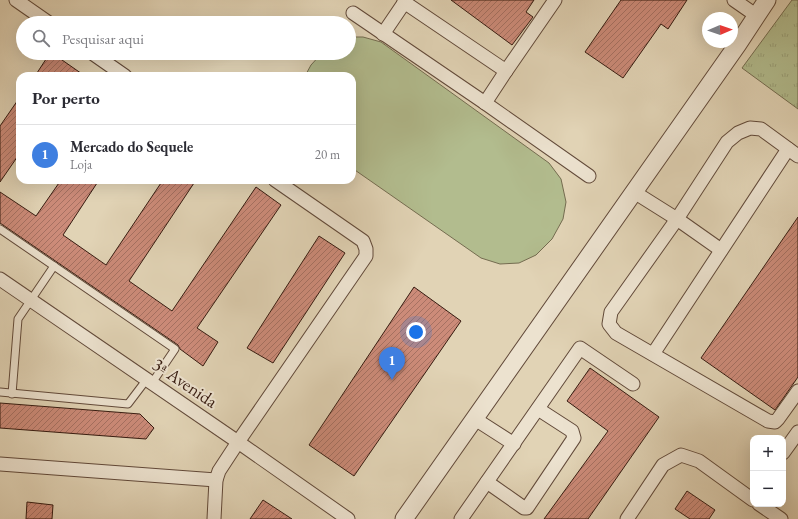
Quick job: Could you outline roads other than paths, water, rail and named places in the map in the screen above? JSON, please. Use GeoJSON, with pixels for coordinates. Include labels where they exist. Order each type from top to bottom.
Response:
{"type":"FeatureCollection","features":[{"type":"Feature","properties":{"kind":"street"},"geometry":{"type":"LineString","coordinates":[[16,0],[39,16]]}},
{"type":"Feature","properties":{"kind":"street"},"geometry":{"type":"LineString","coordinates":[[485,103],[555,0]]}},
{"type":"Feature","properties":{"kind":"street"},"geometry":{"type":"LineString","coordinates":[[734,0],[757,16]]}},
{"type":"Feature","properties":{"kind":"street"},"geometry":{"type":"LineString","coordinates":[[404,519],[738,44],[767,0]]}},
{"type":"Feature","properties":{"kind":"street"},"geometry":{"type":"LineString","coordinates":[[383,34],[405,1],[506,71]]}},
{"type":"Feature","properties":{"kind":"street"},"geometry":{"type":"LineString","coordinates":[[353,13],[589,176]]}},
{"type":"Feature","properties":{"kind":"street"},"geometry":{"type":"LineString","coordinates":[[102,60],[119,72]]}},
{"type":"Feature","properties":{"kind":"street"},"geometry":{"type":"LineString","coordinates":[[653,354],[721,250],[793,152],[761,129],[750,128],[738,133],[727,142],[677,219],[611,312],[609,324],[616,333],[768,421],[775,422],[798,391]]}},
{"type":"Feature","properties":{"kind":"street"},"geometry":{"type":"LineString","coordinates":[[214,519],[216,480],[220,471],[238,442],[366,256],[366,248],[363,241],[281,184]]}},
{"type":"Feature","properties":{"kind":"street"},"geometry":{"type":"LineString","coordinates":[[634,192],[677,219],[721,250]]}},
{"type":"Feature","properties":{"kind":"street","name":"3ª Avenida"},"geometry":{"type":"LineString","coordinates":[[0,279],[348,519]]}},
{"type":"Feature","properties":{"kind":"street"},"geometry":{"type":"LineString","coordinates":[[461,519],[580,348],[633,384]]}},
{"type":"Feature","properties":{"kind":"street"},"geometry":{"type":"LineString","coordinates":[[487,482],[524,508],[527,508],[574,438],[572,431],[538,409]]}},
{"type":"Feature","properties":{"kind":"street"},"geometry":{"type":"LineString","coordinates":[[475,420],[514,444]]}},
{"type":"Feature","properties":{"kind":"street"},"geometry":{"type":"LineString","coordinates":[[786,449],[798,432]]}},
{"type":"Feature","properties":{"kind":"street"},"geometry":{"type":"LineString","coordinates":[[627,519],[663,465],[681,455],[699,461],[750,496]]}},
{"type":"Feature","properties":{"kind":"street"},"geometry":{"type":"LineString","coordinates":[[0,464],[216,480]]}},
{"type":"Feature","properties":{"kind":"street"},"geometry":{"type":"LineString","coordinates":[[765,507],[781,519]]}},
{"type":"Feature","properties":{"kind":"lane"},"geometry":{"type":"LineString","coordinates":[[0,229],[175,349],[150,381],[128,404],[0,392]]}},
{"type":"Feature","properties":{"kind":"lane"},"geometry":{"type":"LineString","coordinates":[[12,394],[18,319],[54,266]]}},
{"type":"Feature","properties":{"kind":"place","name":"Mercado do Sequele"},"geometry":{"type":"Point","coordinates":[392,380]}}]}
